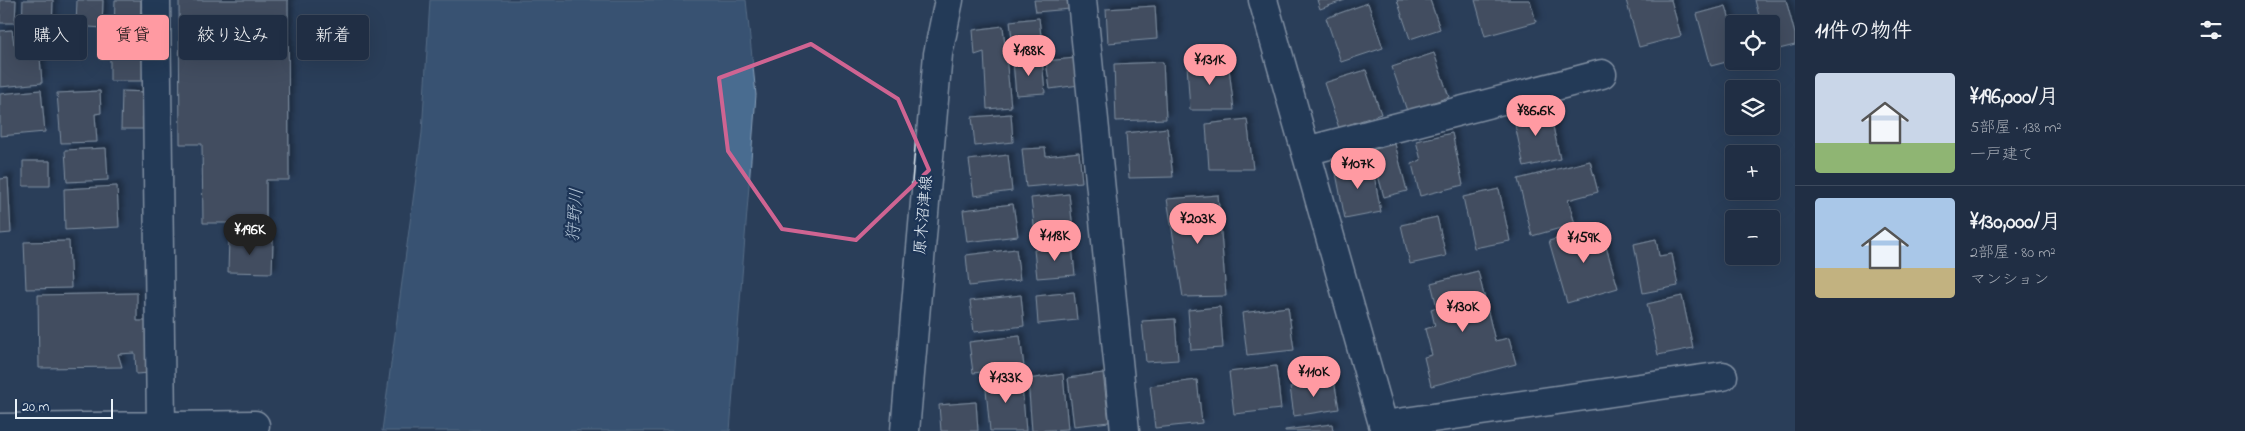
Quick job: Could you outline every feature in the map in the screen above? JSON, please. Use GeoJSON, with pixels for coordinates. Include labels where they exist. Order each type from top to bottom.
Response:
{"type":"FeatureCollection","features":[{"type":"Feature","properties":{"kind":"street"},"geometry":{"type":"LineString","coordinates":[[156,0],[161,426]]}},
{"type":"Feature","properties":{"kind":"street","name":"原木沼津線"},"geometry":{"type":"LineString","coordinates":[[905,431],[938,54],[949,0]]}},
{"type":"Feature","properties":{"kind":"street"},"geometry":{"type":"LineString","coordinates":[[1082,0],[1125,431]]}},
{"type":"Feature","properties":{"kind":"street"},"geometry":{"type":"LineString","coordinates":[[1263,0],[1384,428],[1723,376]]}},
{"type":"Feature","properties":{"kind":"street"},"geometry":{"type":"LineString","coordinates":[[1306,152],[1602,74]]}},
{"type":"Feature","properties":{"kind":"street"},"geometry":{"type":"LineString","coordinates":[[0,428],[255,425]]}},
{"type":"Feature","properties":{"kind":"highlighted area"},"geometry":{"type":"Polygon","coordinates":[[[811,44],[898,99],[929,170],[856,240],[782,229],[728,151],[719,78],[811,44]]]}},
{"type":"Feature","properties":{"kind":"water","name":"狩野川"},"geometry":{"type":"Polygon","coordinates":[[[430,0],[746,0],[756,95],[730,431],[382,431],[422,133],[430,0]]]}},
{"type":"Feature","properties":{"kind":"building"},"geometry":{"type":"Polygon","coordinates":[[[0,0],[16,0],[15,23],[0,23],[0,0]]]}},
{"type":"Feature","properties":{"kind":"building"},"geometry":{"type":"Polygon","coordinates":[[[23,0],[53,0],[52,15],[22,15],[23,0]]]}},
{"type":"Feature","properties":{"kind":"building"},"geometry":{"type":"Polygon","coordinates":[[[77,0],[103,0],[102,15],[97,15],[97,28],[87,27],[87,15],[76,15],[77,0]]]}},
{"type":"Feature","properties":{"kind":"building"},"geometry":{"type":"Polygon","coordinates":[[[115,0],[141,0],[141,15],[115,15],[115,0]]]}},
{"type":"Feature","properties":{"kind":"building"},"geometry":{"type":"Polygon","coordinates":[[[179,0],[288,0],[289,180],[266,180],[266,223],[203,223],[202,144],[180,144],[179,60],[287,60],[287,15],[179,15],[179,0]]]}},
{"type":"Feature","properties":{"kind":"building"},"geometry":{"type":"Polygon","coordinates":[[[1034,0],[1070,0],[1070,9],[1036,12],[1034,0]]]}},
{"type":"Feature","properties":{"kind":"building"},"geometry":{"type":"Polygon","coordinates":[[[1317,0],[1345,0],[1320,9],[1317,0]]]}},
{"type":"Feature","properties":{"kind":"building"},"geometry":{"type":"Polygon","coordinates":[[[1397,0],[1430,0],[1440,29],[1410,39],[1397,0]]]}},
{"type":"Feature","properties":{"kind":"building"},"geometry":{"type":"Polygon","coordinates":[[[1475,0],[1530,0],[1536,22],[1485,36],[1475,0]]]}},
{"type":"Feature","properties":{"kind":"building"},"geometry":{"type":"Polygon","coordinates":[[[1626,0],[1671,0],[1681,36],[1639,47],[1626,0]]]}},
{"type":"Feature","properties":{"kind":"building"},"geometry":{"type":"Polygon","coordinates":[[[1755,0],[1786,0],[1795,34],[1795,45],[1780,49],[1780,15],[1759,15],[1755,0]]]}},
{"type":"Feature","properties":{"kind":"building"},"geometry":{"type":"Polygon","coordinates":[[[1368,3],[1383,48],[1341,62],[1326,18],[1368,3]]]}},
{"type":"Feature","properties":{"kind":"building"},"geometry":{"type":"Polygon","coordinates":[[[1155,6],[1157,39],[1108,43],[1106,9],[1155,6]]]}},
{"type":"Feature","properties":{"kind":"building"},"geometry":{"type":"Polygon","coordinates":[[[1726,6],[1729,15],[1725,15],[1725,62],[1711,66],[1697,14],[1726,6]]]}},
{"type":"Feature","properties":{"kind":"building"},"geometry":{"type":"Polygon","coordinates":[[[1039,18],[1042,45],[1013,49],[1010,21],[1039,18]]]}},
{"type":"Feature","properties":{"kind":"building"},"geometry":{"type":"Polygon","coordinates":[[[1003,26],[1011,107],[987,109],[984,52],[975,55],[973,30],[1003,26]]]}},
{"type":"Feature","properties":{"kind":"building"},"geometry":{"type":"Polygon","coordinates":[[[12,30],[15,44],[15,60],[40,60],[42,83],[0,87],[0,31],[12,30]]]}},
{"type":"Feature","properties":{"kind":"building"},"geometry":{"type":"Polygon","coordinates":[[[1434,53],[1449,97],[1407,111],[1392,67],[1434,53]]]}},
{"type":"Feature","properties":{"kind":"building"},"geometry":{"type":"Polygon","coordinates":[[[1075,58],[1079,85],[1050,89],[1046,61],[1075,58]]]}},
{"type":"Feature","properties":{"kind":"building"},"geometry":{"type":"Polygon","coordinates":[[[1042,59],[1045,93],[1016,95],[1013,61],[1042,59]]]}},
{"type":"Feature","properties":{"kind":"building"},"geometry":{"type":"Polygon","coordinates":[[[110,60],[144,60],[144,81],[110,81],[110,60]]]}},
{"type":"Feature","properties":{"kind":"building"},"geometry":{"type":"Polygon","coordinates":[[[1228,60],[1234,110],[1190,110],[1187,65],[1228,60]]]}},
{"type":"Feature","properties":{"kind":"building"},"geometry":{"type":"Polygon","coordinates":[[[1163,62],[1166,119],[1116,121],[1114,64],[1163,62]]]}},
{"type":"Feature","properties":{"kind":"building"},"geometry":{"type":"Polygon","coordinates":[[[1366,70],[1381,114],[1339,128],[1324,83],[1366,70]]]}},
{"type":"Feature","properties":{"kind":"building"},"geometry":{"type":"Polygon","coordinates":[[[41,90],[45,132],[0,136],[0,94],[41,90]]]}},
{"type":"Feature","properties":{"kind":"building"},"geometry":{"type":"Polygon","coordinates":[[[100,91],[101,113],[95,114],[97,142],[61,143],[57,93],[100,91]]]}},
{"type":"Feature","properties":{"kind":"building"},"geometry":{"type":"Polygon","coordinates":[[[122,91],[148,92],[147,129],[121,129],[122,91]]]}},
{"type":"Feature","properties":{"kind":"building"},"geometry":{"type":"Polygon","coordinates":[[[1549,108],[1560,159],[1524,167],[1513,115],[1549,108]]]}},
{"type":"Feature","properties":{"kind":"building"},"geometry":{"type":"Polygon","coordinates":[[[1011,114],[1013,142],[975,146],[972,117],[1011,114]]]}},
{"type":"Feature","properties":{"kind":"building"},"geometry":{"type":"Polygon","coordinates":[[[1247,119],[1253,169],[1209,169],[1206,124],[1247,119]]]}},
{"type":"Feature","properties":{"kind":"building"},"geometry":{"type":"Polygon","coordinates":[[[1167,128],[1173,177],[1129,178],[1126,133],[1167,128]]]}},
{"type":"Feature","properties":{"kind":"building"},"geometry":{"type":"Polygon","coordinates":[[[1452,133],[1463,185],[1420,196],[1412,164],[1421,160],[1416,141],[1452,133]]]}},
{"type":"Feature","properties":{"kind":"building"},"geometry":{"type":"Polygon","coordinates":[[[1395,144],[1407,191],[1384,197],[1371,150],[1395,144]]]}},
{"type":"Feature","properties":{"kind":"building"},"geometry":{"type":"Polygon","coordinates":[[[106,148],[108,180],[67,182],[65,150],[106,148]]]}},
{"type":"Feature","properties":{"kind":"building"},"geometry":{"type":"Polygon","coordinates":[[[1045,148],[1046,156],[1079,152],[1082,182],[1026,187],[1022,149],[1045,148]]]}},
{"type":"Feature","properties":{"kind":"building"},"geometry":{"type":"Polygon","coordinates":[[[1008,155],[1012,191],[974,196],[969,160],[1008,155]]]}},
{"type":"Feature","properties":{"kind":"building"},"geometry":{"type":"Polygon","coordinates":[[[1371,160],[1381,212],[1345,219],[1335,168],[1371,160]]]}},
{"type":"Feature","properties":{"kind":"building"},"geometry":{"type":"Polygon","coordinates":[[[23,161],[50,161],[50,186],[23,186],[23,161]]]}},
{"type":"Feature","properties":{"kind":"building"},"geometry":{"type":"Polygon","coordinates":[[[1590,161],[1598,192],[1568,200],[1575,224],[1532,236],[1518,179],[1590,161]]]}},
{"type":"Feature","properties":{"kind":"building"},"geometry":{"type":"Polygon","coordinates":[[[8,178],[11,233],[0,234],[0,179],[8,178]]]}},
{"type":"Feature","properties":{"kind":"building"},"geometry":{"type":"Polygon","coordinates":[[[117,186],[119,227],[65,230],[64,189],[117,186]]]}},
{"type":"Feature","properties":{"kind":"building"},"geometry":{"type":"Polygon","coordinates":[[[1499,189],[1510,241],[1474,248],[1463,197],[1499,189]]]}},
{"type":"Feature","properties":{"kind":"building"},"geometry":{"type":"Polygon","coordinates":[[[1069,194],[1073,229],[1035,234],[1031,198],[1069,194]]]}},
{"type":"Feature","properties":{"kind":"building"},"geometry":{"type":"Polygon","coordinates":[[[1218,195],[1226,296],[1183,297],[1167,199],[1218,195]]]}},
{"type":"Feature","properties":{"kind":"building"},"geometry":{"type":"Polygon","coordinates":[[[1013,204],[1018,236],[967,242],[963,210],[1013,204]]]}},
{"type":"Feature","properties":{"kind":"building"},"geometry":{"type":"Polygon","coordinates":[[[1437,217],[1446,256],[1410,264],[1401,225],[1437,217]]]}},
{"type":"Feature","properties":{"kind":"building"},"geometry":{"type":"Polygon","coordinates":[[[1600,226],[1618,288],[1567,303],[1549,241],[1600,226]]]}},
{"type":"Feature","properties":{"kind":"building"},"geometry":{"type":"Polygon","coordinates":[[[229,238],[273,240],[272,273],[228,272],[229,238]]]}},
{"type":"Feature","properties":{"kind":"building"},"geometry":{"type":"Polygon","coordinates":[[[1656,239],[1659,256],[1672,254],[1678,286],[1643,293],[1634,244],[1656,239]]]}},
{"type":"Feature","properties":{"kind":"building"},"geometry":{"type":"Polygon","coordinates":[[[69,241],[71,288],[26,289],[24,242],[69,241]]]}},
{"type":"Feature","properties":{"kind":"building"},"geometry":{"type":"Polygon","coordinates":[[[1072,246],[1075,275],[1037,278],[1034,250],[1072,246]]]}},
{"type":"Feature","properties":{"kind":"building"},"geometry":{"type":"Polygon","coordinates":[[[1016,249],[1020,280],[969,286],[966,255],[1016,249]]]}},
{"type":"Feature","properties":{"kind":"building"},"geometry":{"type":"Polygon","coordinates":[[[1478,271],[1495,341],[1509,338],[1516,364],[1431,386],[1424,357],[1432,355],[1425,329],[1435,326],[1431,309],[1437,307],[1431,283],[1478,271]]]}},
{"type":"Feature","properties":{"kind":"building"},"geometry":{"type":"Polygon","coordinates":[[[1074,292],[1077,320],[1038,324],[1036,296],[1074,292]]]}},
{"type":"Feature","properties":{"kind":"building"},"geometry":{"type":"Polygon","coordinates":[[[137,293],[137,321],[149,321],[150,373],[136,374],[135,353],[118,354],[122,367],[39,368],[38,295],[137,293]]]}},
{"type":"Feature","properties":{"kind":"building"},"geometry":{"type":"Polygon","coordinates":[[[1021,295],[1024,326],[974,332],[970,301],[1021,295]]]}},
{"type":"Feature","properties":{"kind":"building"},"geometry":{"type":"Polygon","coordinates":[[[1682,296],[1693,348],[1658,355],[1647,304],[1682,296]]]}},
{"type":"Feature","properties":{"kind":"building"},"geometry":{"type":"Polygon","coordinates":[[[1220,307],[1223,348],[1191,350],[1188,310],[1220,307]]]}},
{"type":"Feature","properties":{"kind":"building"},"geometry":{"type":"Polygon","coordinates":[[[1288,307],[1294,350],[1247,355],[1242,313],[1288,307]]]}},
{"type":"Feature","properties":{"kind":"building"},"geometry":{"type":"Polygon","coordinates":[[[1175,319],[1178,360],[1146,362],[1142,321],[1175,319]]]}},
{"type":"Feature","properties":{"kind":"building"},"geometry":{"type":"Polygon","coordinates":[[[1020,336],[1024,367],[973,373],[969,342],[1020,336]]]}},
{"type":"Feature","properties":{"kind":"building"},"geometry":{"type":"Polygon","coordinates":[[[1276,366],[1281,409],[1234,414],[1229,372],[1276,366]]]}},
{"type":"Feature","properties":{"kind":"building"},"geometry":{"type":"Polygon","coordinates":[[[1103,373],[1109,422],[1074,426],[1068,378],[1103,373]]]}},
{"type":"Feature","properties":{"kind":"building"},"geometry":{"type":"Polygon","coordinates":[[[1063,374],[1068,429],[1032,431],[1028,379],[1063,374]]]}},
{"type":"Feature","properties":{"kind":"building"},"geometry":{"type":"Polygon","coordinates":[[[1021,376],[1026,431],[990,431],[985,379],[1021,376]]]}},
{"type":"Feature","properties":{"kind":"building"},"geometry":{"type":"Polygon","coordinates":[[[1197,380],[1202,423],[1155,428],[1150,386],[1197,380]]]}},
{"type":"Feature","properties":{"kind":"building"},"geometry":{"type":"Polygon","coordinates":[[[1334,380],[1339,409],[1294,416],[1290,387],[1334,380]]]}},
{"type":"Feature","properties":{"kind":"building"},"geometry":{"type":"Polygon","coordinates":[[[976,402],[978,431],[941,431],[939,405],[976,402]]]}},
{"type":"Feature","properties":{"kind":"building"},"geometry":{"type":"Polygon","coordinates":[[[1332,424],[1333,431],[1285,431],[1285,430],[1332,424]]]}}]}
